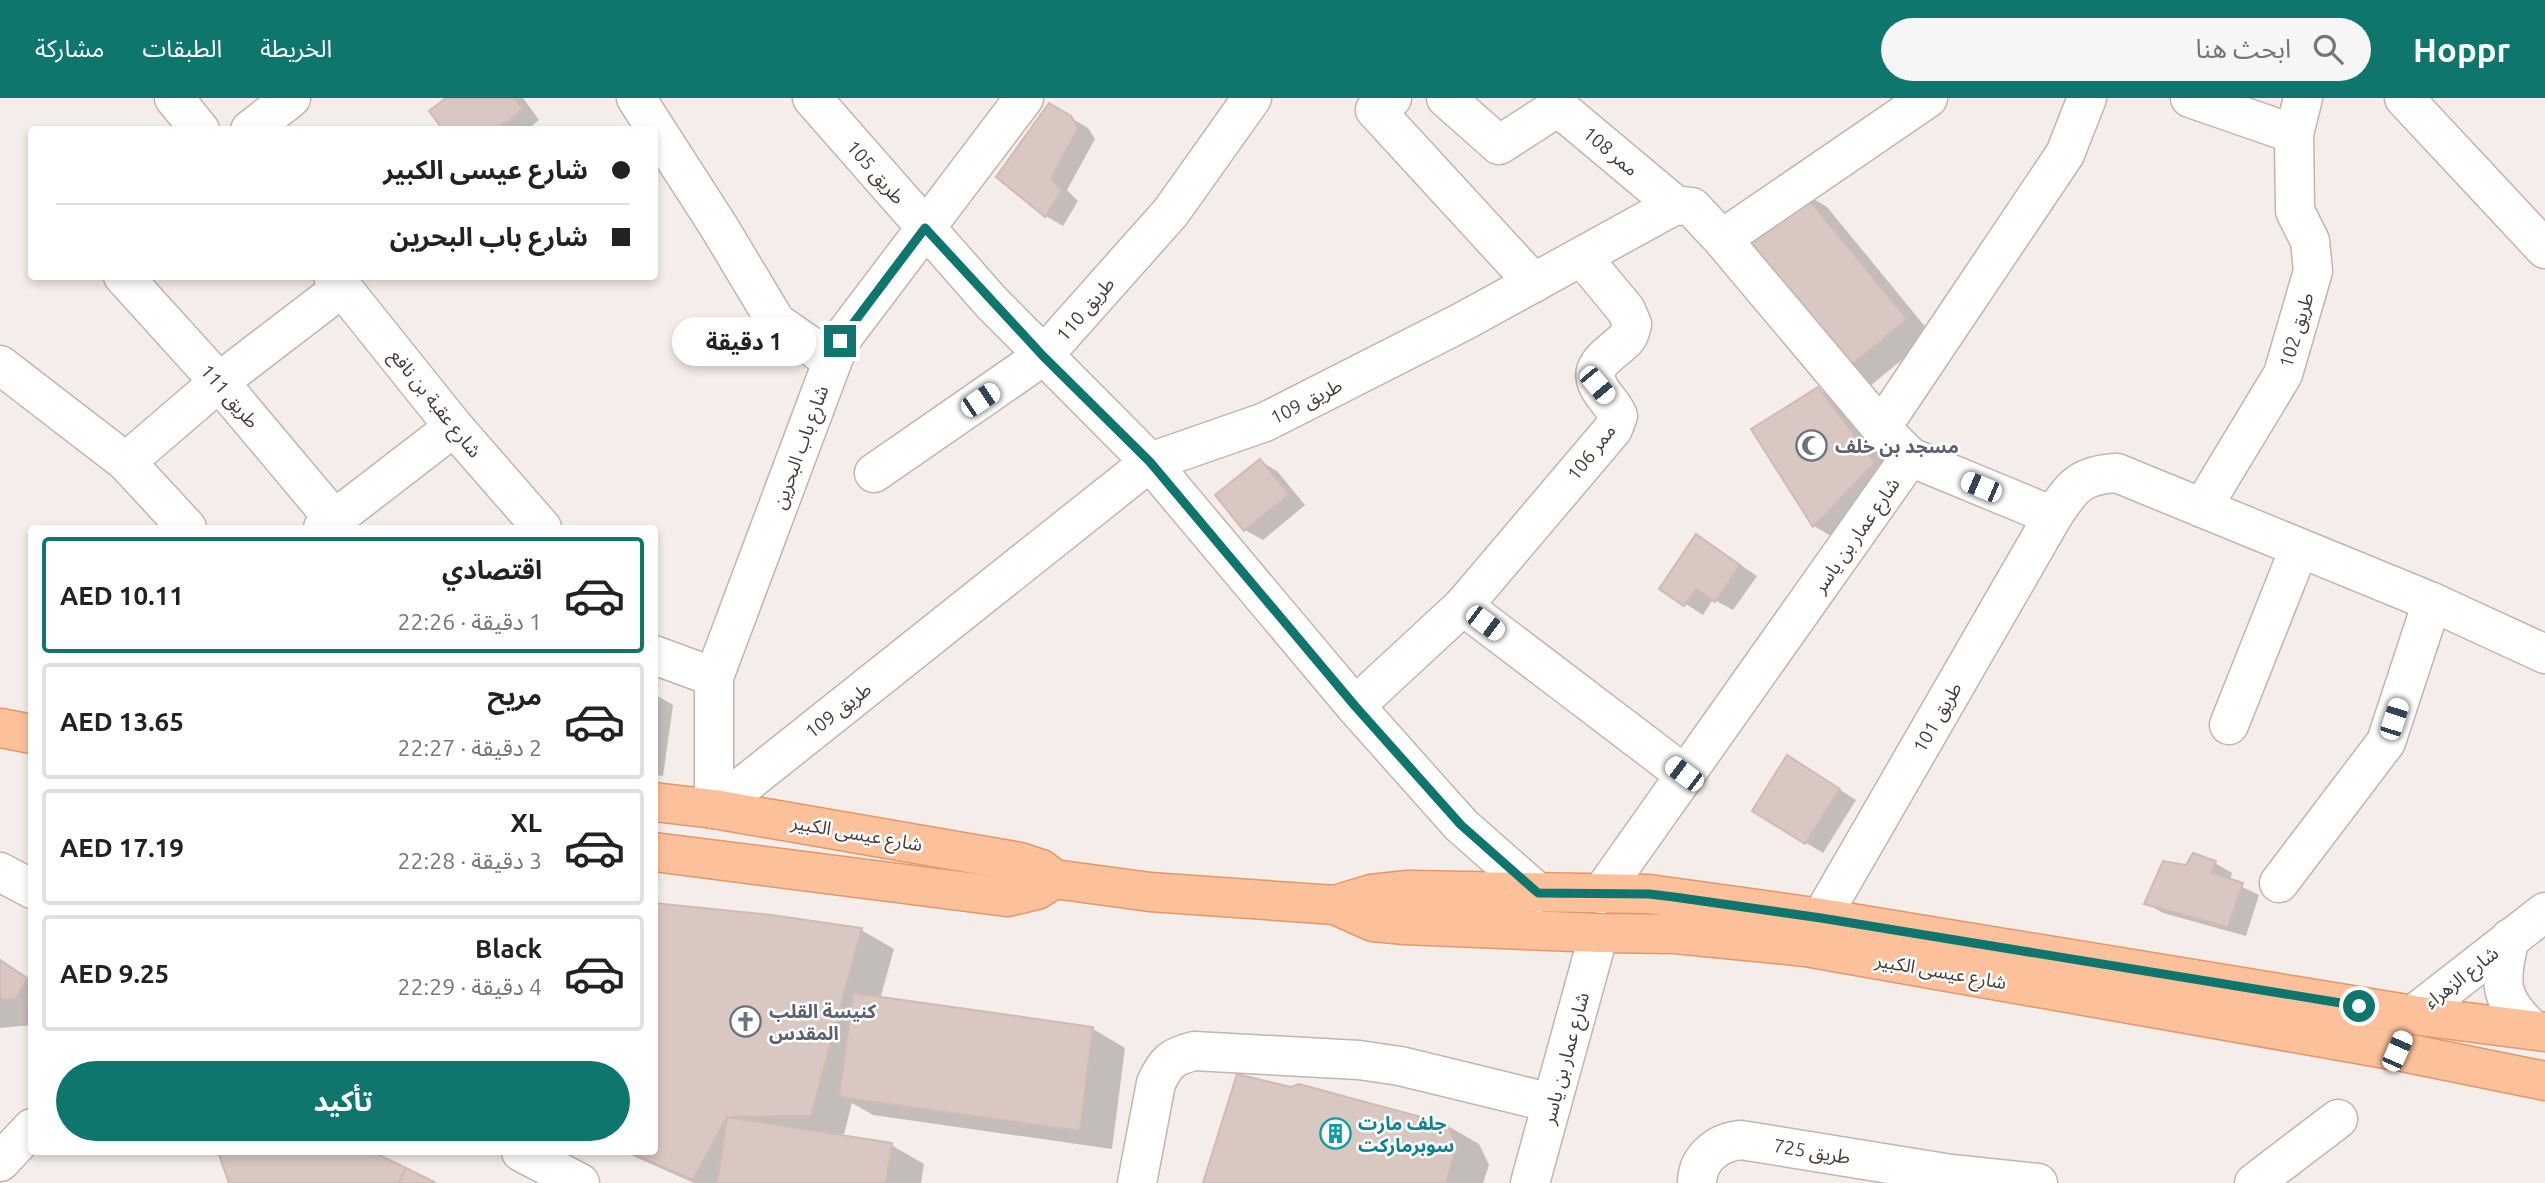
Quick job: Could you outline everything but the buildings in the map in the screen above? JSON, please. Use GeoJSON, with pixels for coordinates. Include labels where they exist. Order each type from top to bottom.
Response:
{"type":"FeatureCollection","features":[{"type":"Feature","properties":{"kind":"main road"},"geometry":{"type":"LineString","coordinates":[[0,728],[28,733]]}},
{"type":"Feature","properties":{"kind":"main road","name":"شارع عيسى الكبير"},"geometry":{"type":"LineString","coordinates":[[658,802],[714,809],[1020,862],[1041,869],[1054,879],[1150,892],[1335,905],[1373,922],[1675,934],[1806,947],[2397,1051],[2545,1081]]}},
{"type":"Feature","properties":{"kind":"main road"},"geometry":{"type":"LineString","coordinates":[[706,858],[714,809]]}},
{"type":"Feature","properties":{"kind":"main road"},"geometry":{"type":"LineString","coordinates":[[658,852],[1007,897],[1037,890],[1054,879]]}},
{"type":"Feature","properties":{"kind":"main road","name":"شارع عيسى الكبير"},"geometry":{"type":"LineString","coordinates":[[1335,905],[1371,894],[1408,890],[1649,894],[1821,918],[2413,1015],[2539,1031]]}},
{"type":"Feature","properties":{"kind":"main road"},"geometry":{"type":"LineString","coordinates":[[2397,1051],[2413,1015]]}},
{"type":"Feature","properties":{"kind":"street"},"geometry":{"type":"LineString","coordinates":[[174,98],[197,126]]}},
{"type":"Feature","properties":{"kind":"street"},"geometry":{"type":"LineString","coordinates":[[255,126],[290,98]]}},
{"type":"Feature","properties":{"kind":"street"},"geometry":{"type":"LineString","coordinates":[[636,98],[654,126]]}},
{"type":"Feature","properties":{"kind":"street","name":"طريق 105"},"geometry":{"type":"LineString","coordinates":[[812,98],[925,228],[1043,356],[1150,462],[1355,706],[1461,825],[1538,893]]}},
{"type":"Feature","properties":{"kind":"street","name":"شارع باب البحرين"},"geometry":{"type":"LineString","coordinates":[[714,809],[714,677],[840,341],[1024,98]]}},
{"type":"Feature","properties":{"kind":"street","name":"طريق 110"},"geometry":{"type":"LineString","coordinates":[[874,472],[1043,356],[1171,212],[1252,98]]}},
{"type":"Feature","properties":{"kind":"street"},"geometry":{"type":"LineString","coordinates":[[1392,98],[1375,110],[1534,283]]}},
{"type":"Feature","properties":{"kind":"street","name":"ممر 108"},"geometry":{"type":"LineString","coordinates":[[1446,98],[1499,145],[1558,107],[1675,205]]}},
{"type":"Feature","properties":{"kind":"street"},"geometry":{"type":"LineString","coordinates":[[1675,205],[1692,206],[1881,428],[2065,154],[2087,98]]}},
{"type":"Feature","properties":{"kind":"street","name":"طريق 102"},"geometry":{"type":"LineString","coordinates":[[2190,98],[2299,116],[2295,211],[2310,241],[2313,271],[2283,374],[2202,508]]}},
{"type":"Feature","properties":{"kind":"street"},"geometry":{"type":"LineString","coordinates":[[2404,98],[2545,249]]}},
{"type":"Feature","properties":{"kind":"street"},"geometry":{"type":"LineString","coordinates":[[1722,239],[1918,101]]}},
{"type":"Feature","properties":{"kind":"street"},"geometry":{"type":"LineString","coordinates":[[658,132],[776,323],[832,361]]}},
{"type":"Feature","properties":{"kind":"street","name":"طريق 109"},"geometry":{"type":"LineString","coordinates":[[714,809],[1150,462],[1265,422],[1534,283],[1675,205]]}},
{"type":"Feature","properties":{"kind":"street","name":"ممر 106"},"geometry":{"type":"LineString","coordinates":[[1355,706],[1463,606],[1613,429],[1618,416],[1614,405],[1597,385],[1595,374],[1598,365],[1628,337],[1632,324],[1626,310],[1582,257]]}},
{"type":"Feature","properties":{"kind":"street","name":"طريق 111"},"geometry":{"type":"LineString","coordinates":[[127,280],[219,382],[329,524]]}},
{"type":"Feature","properties":{"kind":"street"},"geometry":{"type":"LineString","coordinates":[[126,462],[338,282]]}},
{"type":"Feature","properties":{"kind":"street","name":"شارع عقبة بن نافع"},"geometry":{"type":"LineString","coordinates":[[338,282],[454,427],[539,525]]}},
{"type":"Feature","properties":{"kind":"street"},"geometry":{"type":"LineString","coordinates":[[0,365],[126,462],[184,525]]}},
{"type":"Feature","properties":{"kind":"street"},"geometry":{"type":"LineString","coordinates":[[329,524],[454,427]]}},
{"type":"Feature","properties":{"kind":"street","name":"شارع عمار بن ياسر"},"geometry":{"type":"LineString","coordinates":[[1601,894],[1910,457],[1881,428]]}},
{"type":"Feature","properties":{"kind":"street"},"geometry":{"type":"LineString","coordinates":[[1910,457],[2053,516]]}},
{"type":"Feature","properties":{"kind":"street","name":"طريق 101"},"geometry":{"type":"LineString","coordinates":[[1821,918],[2053,516],[2071,489],[2095,474],[2117,473],[2432,602],[2545,653]]}},
{"type":"Feature","properties":{"kind":"street"},"geometry":{"type":"LineString","coordinates":[[2229,725],[2299,549]]}},
{"type":"Feature","properties":{"kind":"street"},"geometry":{"type":"LineString","coordinates":[[2279,883],[2386,742],[2432,602]]}},
{"type":"Feature","properties":{"kind":"street"},"geometry":{"type":"LineString","coordinates":[[1463,606],[1684,774]]}},
{"type":"Feature","properties":{"kind":"street"},"geometry":{"type":"LineString","coordinates":[[658,656],[714,677]]}},
{"type":"Feature","properties":{"kind":"street"},"geometry":{"type":"LineString","coordinates":[[0,872],[28,887]]}},
{"type":"Feature","properties":{"kind":"street","name":"شارع الزهراء"},"geometry":{"type":"LineString","coordinates":[[2413,1015],[2545,912]]}},
{"type":"Feature","properties":{"kind":"street","name":"شارع عمار بن ياسر"},"geometry":{"type":"LineString","coordinates":[[1530,1183],[1599,933]]}},
{"type":"Feature","properties":{"kind":"street","name":"شارع الزهراء"},"geometry":{"type":"LineString","coordinates":[[2510,939],[2502,970],[2505,993],[2515,1014],[2539,1031]]}},
{"type":"Feature","properties":{"kind":"street"},"geometry":{"type":"LineString","coordinates":[[1137,1183],[1156,1083],[1163,1068],[1174,1056],[1194,1051],[1359,1060],[1400,1066],[1552,1103]]}},
{"type":"Feature","properties":{"kind":"street"},"geometry":{"type":"LineString","coordinates":[[2254,1183],[2338,1119]]}},
{"type":"Feature","properties":{"kind":"street"},"geometry":{"type":"LineString","coordinates":[[0,1162],[28,1132]]}},
{"type":"Feature","properties":{"kind":"street","name":"طريق 725"},"geometry":{"type":"LineString","coordinates":[[1697,1183],[1698,1170],[1709,1153],[1730,1141],[1741,1140],[1947,1179],[2038,1183]]}},
{"type":"Feature","properties":{"kind":"street"},"geometry":{"type":"LineString","coordinates":[[527,1155],[580,1183]]}},
{"type":"Feature","properties":{"kind":"place","name":"مسجد بن خلف"},"geometry":{"type":"Point","coordinates":[1812,446]}},
{"type":"Feature","properties":{"kind":"place","name":"كنيسة القلب المقدس"},"geometry":{"type":"Point","coordinates":[746,1022]}},
{"type":"Feature","properties":{"kind":"place","name":"جلف مارت سوبرماركت"},"geometry":{"type":"Point","coordinates":[1335,1134]}},
{"type":"Feature","properties":{"kind":"route"},"geometry":{"type":"LineString","coordinates":[[840,341],[925,228],[991,302],[1150,462],[1355,706],[1461,825],[1538,893],[1649,894],[1674,897],[1821,918],[2359,1006]]}}]}
